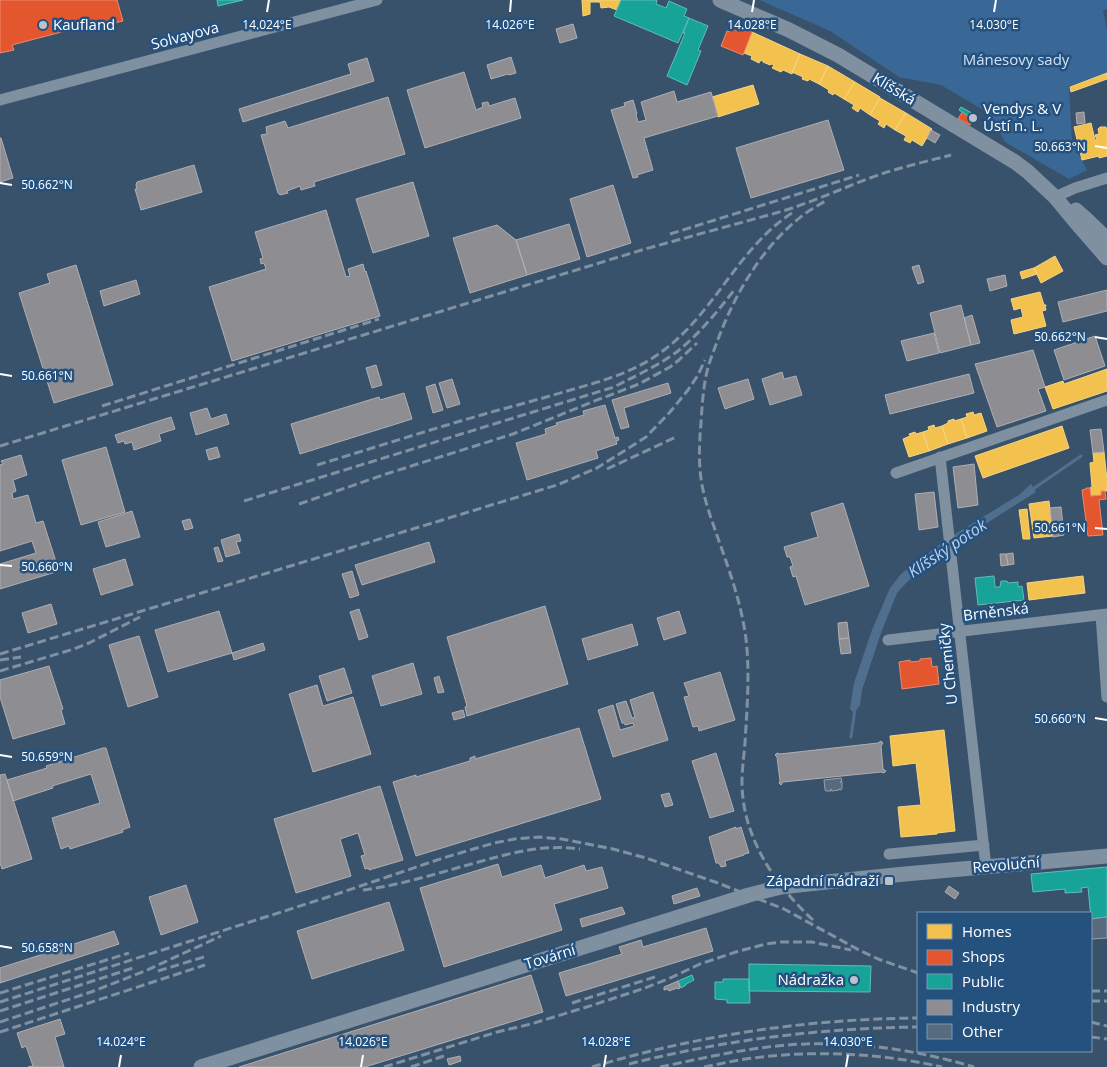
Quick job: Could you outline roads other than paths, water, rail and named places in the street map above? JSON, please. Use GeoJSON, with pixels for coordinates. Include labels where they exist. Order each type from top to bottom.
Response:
{"type":"FeatureCollection","features":[{"type":"Feature","properties":{"kind":"street","name":"Solvayova"},"geometry":{"type":"LineString","coordinates":[[0,100],[377,0]]}},
{"type":"Feature","properties":{"kind":"street","name":"Klíšská"},"geometry":{"type":"LineString","coordinates":[[720,0],[789,30],[845,59],[1015,162],[1056,197],[1078,212],[1107,240]]}},
{"type":"Feature","properties":{"kind":"street"},"geometry":{"type":"LineString","coordinates":[[1056,197],[1075,188],[1107,178]]}},
{"type":"Feature","properties":{"kind":"street","name":"Klíšská"},"geometry":{"type":"LineString","coordinates":[[1056,197],[1107,258]]}},
{"type":"Feature","properties":{"kind":"street"},"geometry":{"type":"LineString","coordinates":[[896,473],[1107,400]]}},
{"type":"Feature","properties":{"kind":"street","name":"U Chemičky"},"geometry":{"type":"LineString","coordinates":[[940,457],[986,867]]}},
{"type":"Feature","properties":{"kind":"street"},"geometry":{"type":"LineString","coordinates":[[1104,614],[1107,697]]}},
{"type":"Feature","properties":{"kind":"street","name":"Brněnská"},"geometry":{"type":"LineString","coordinates":[[888,640],[1104,614]]}},
{"type":"Feature","properties":{"kind":"street","name":"Revoluční"},"geometry":{"type":"LineString","coordinates":[[889,854],[984,845]]}},
{"type":"Feature","properties":{"kind":"street","name":"Revoluční"},"geometry":{"type":"LineString","coordinates":[[905,874],[1107,856]]}},
{"type":"Feature","properties":{"kind":"street","name":"Tovární"},"geometry":{"type":"LineString","coordinates":[[201,1067],[749,895],[781,887],[905,874]]}},
{"type":"Feature","properties":{"kind":"water"},"geometry":{"type":"Polygon","coordinates":[[[1031,484],[1036,492],[952,545],[908,581],[897,593],[862,690],[860,705],[854,713],[850,709],[854,683],[872,630],[890,588],[901,574],[947,539],[1019,495],[1031,484]]]}},
{"type":"Feature","properties":{"kind":"waterway","name":"Klíšský potok"},"geometry":{"type":"LineString","coordinates":[[1030,491],[1081,456]]}},
{"type":"Feature","properties":{"kind":"waterway","name":"Klíšský potok"},"geometry":{"type":"LineString","coordinates":[[851,737],[855,709]]}},
{"type":"Feature","properties":{"kind":"railway"},"geometry":{"type":"LineString","coordinates":[[0,446],[645,249],[788,209],[880,174],[951,155]]}},
{"type":"Feature","properties":{"kind":"railway"},"geometry":{"type":"LineString","coordinates":[[670,234],[859,175]]}},
{"type":"Feature","properties":{"kind":"railway"},"geometry":{"type":"LineString","coordinates":[[813,920],[786,891],[763,859],[754,841],[743,802],[742,782],[748,691],[746,639],[736,594],[705,497],[699,450],[707,370],[734,302],[751,272],[772,244],[800,217],[827,200]]}},
{"type":"Feature","properties":{"kind":"railway"},"geometry":{"type":"LineString","coordinates":[[317,465],[473,417],[593,383],[618,375],[642,364],[653,358],[682,335],[757,243],[773,227],[792,213]]}},
{"type":"Feature","properties":{"kind":"railway"},"geometry":{"type":"LineString","coordinates":[[244,501],[614,387],[678,351],[708,322],[735,289]]}},
{"type":"Feature","properties":{"kind":"railway"},"geometry":{"type":"LineString","coordinates":[[102,406],[379,319]]}},
{"type":"Feature","properties":{"kind":"railway"},"geometry":{"type":"LineString","coordinates":[[299,504],[513,434],[639,384],[670,367],[697,343]]}},
{"type":"Feature","properties":{"kind":"railway"},"geometry":{"type":"LineString","coordinates":[[0,654],[557,485],[597,468],[646,437],[688,390],[705,360]]}},
{"type":"Feature","properties":{"kind":"railway"},"geometry":{"type":"LineString","coordinates":[[607,469],[676,437]]}},
{"type":"Feature","properties":{"kind":"railway"},"geometry":{"type":"LineString","coordinates":[[0,671],[74,649],[140,617]]}},
{"type":"Feature","properties":{"kind":"railway"},"geometry":{"type":"LineString","coordinates":[[0,660],[21,657]]}},
{"type":"Feature","properties":{"kind":"railway"},"geometry":{"type":"LineString","coordinates":[[0,1002],[328,897],[443,858],[494,843],[539,837],[562,839],[613,849],[646,858],[718,883],[784,909],[878,959],[917,973]]}},
{"type":"Feature","properties":{"kind":"railway"},"geometry":{"type":"LineString","coordinates":[[363,890],[405,882],[527,850],[553,848],[580,849]]}},
{"type":"Feature","properties":{"kind":"railway"},"geometry":{"type":"LineString","coordinates":[[0,1022],[91,992],[145,971],[221,936]]}},
{"type":"Feature","properties":{"kind":"railway"},"geometry":{"type":"LineString","coordinates":[[384,1067],[593,1005],[642,989],[700,964],[766,944],[812,942],[851,950]]}},
{"type":"Feature","properties":{"kind":"railway"},"geometry":{"type":"LineString","coordinates":[[0,993],[129,953]]}},
{"type":"Feature","properties":{"kind":"railway"},"geometry":{"type":"LineString","coordinates":[[158,971],[204,957]]}},
{"type":"Feature","properties":{"kind":"railway"},"geometry":{"type":"LineString","coordinates":[[0,1032],[205,965]]}},
{"type":"Feature","properties":{"kind":"railway"},"geometry":{"type":"LineString","coordinates":[[0,1011],[133,968]]}},
{"type":"Feature","properties":{"kind":"railway"},"geometry":{"type":"LineString","coordinates":[[572,1003],[658,976]]}},
{"type":"Feature","properties":{"kind":"railway"},"geometry":{"type":"LineString","coordinates":[[1092,991],[1107,991]]}},
{"type":"Feature","properties":{"kind":"railway"},"geometry":{"type":"LineString","coordinates":[[1092,1001],[1107,1001]]}},
{"type":"Feature","properties":{"kind":"railway"},"geometry":{"type":"LineString","coordinates":[[592,1067],[672,1046],[754,1031],[835,1022],[917,1018]]}},
{"type":"Feature","properties":{"kind":"railway"},"geometry":{"type":"LineString","coordinates":[[1092,1022],[1107,1026]]}},
{"type":"Feature","properties":{"kind":"railway"},"geometry":{"type":"LineString","coordinates":[[629,1064],[701,1048],[773,1037],[845,1030],[917,1027]]}},
{"type":"Feature","properties":{"kind":"railway"},"geometry":{"type":"LineString","coordinates":[[1092,1037],[1107,1039]]}},
{"type":"Feature","properties":{"kind":"railway"},"geometry":{"type":"LineString","coordinates":[[660,1067],[718,1055],[802,1044],[851,1045],[901,1050],[974,1067]]}},
{"type":"Feature","properties":{"kind":"railway"},"geometry":{"type":"LineString","coordinates":[[704,1067],[753,1058],[800,1054],[872,1056],[942,1067]]}},
{"type":"Feature","properties":{"kind":"railway"},"geometry":{"type":"LineString","coordinates":[[411,1067],[444,1056]]}},
{"type":"Feature","properties":{"kind":"place","name":"Kaufland"},"geometry":{"type":"Point","coordinates":[43,25]}},
{"type":"Feature","properties":{"kind":"place","name":"Vendys & V Ústí n. L."},"geometry":{"type":"Point","coordinates":[973,118]}},
{"type":"Feature","properties":{"kind":"place","name":"Západní nádraží"},"geometry":{"type":"Point","coordinates":[889,881]}},
{"type":"Feature","properties":{"kind":"place","name":"Nádražka"},"geometry":{"type":"Point","coordinates":[854,980]}},
{"type":"Feature","properties":{"kind":"park label","name":"Mánesovy sady"},"geometry":{"type":"Point","coordinates":[1016,60]}}]}
